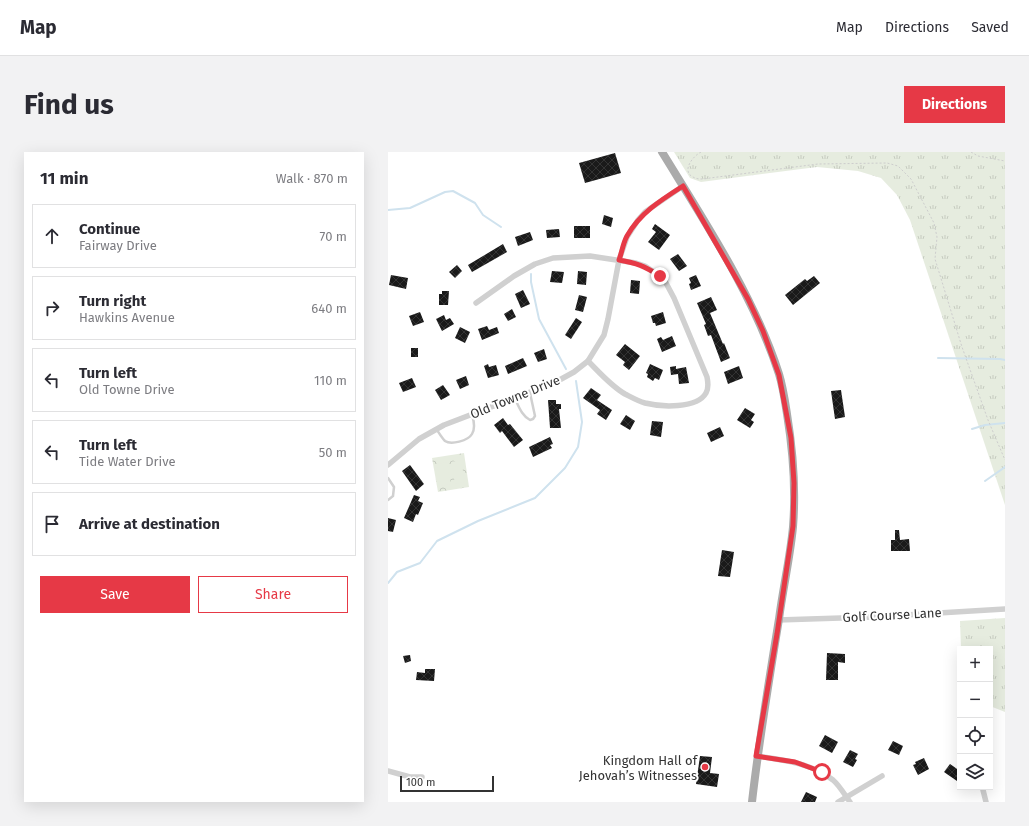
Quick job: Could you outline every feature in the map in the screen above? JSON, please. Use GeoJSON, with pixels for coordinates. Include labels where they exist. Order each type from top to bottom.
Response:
{"type":"FeatureCollection","features":[{"type":"Feature","properties":{"kind":"main road"},"geometry":{"type":"LineString","coordinates":[[662,152],[748,299],[771,352],[782,388],[791,438],[794,483],[793,526],[756,756],[752,802]]}},
{"type":"Feature","properties":{"kind":"street","name":"Old Towne Drive"},"geometry":{"type":"LineString","coordinates":[[388,465],[419,440],[444,425],[554,383],[574,372],[588,360],[604,335],[619,260],[627,237],[645,212],[683,186]]}},
{"type":"Feature","properties":{"kind":"street"},"geometry":{"type":"LineString","coordinates":[[476,302],[519,273],[535,264],[553,258],[590,256],[636,263],[644,266],[660,276],[666,283],[674,298],[707,377],[708,384],[706,393],[697,401],[686,405],[668,406],[645,403],[624,393],[608,380],[588,360]]}},
{"type":"Feature","properties":{"kind":"street","name":"Golf Course Lane"},"geometry":{"type":"LineString","coordinates":[[778,620],[872,617],[1005,609]]}},
{"type":"Feature","properties":{"kind":"street"},"geometry":{"type":"LineString","coordinates":[[756,756],[795,762],[822,772],[834,781],[850,802]]}},
{"type":"Feature","properties":{"kind":"street"},"geometry":{"type":"LineString","coordinates":[[388,771],[410,778],[422,777]]}},
{"type":"Feature","properties":{"kind":"street"},"geometry":{"type":"LineString","coordinates":[[838,802],[882,776]]}},
{"type":"Feature","properties":{"kind":"street"},"geometry":{"type":"LineString","coordinates":[[983,790],[986,802]]}},
{"type":"Feature","properties":{"kind":"lane"},"geometry":{"type":"LineString","coordinates":[[515,398],[525,417],[530,420],[533,419],[535,416],[530,392]]}},
{"type":"Feature","properties":{"kind":"lane"},"geometry":{"type":"LineString","coordinates":[[437,429],[444,440],[450,442],[467,439],[472,434],[474,428],[472,415]]}},
{"type":"Feature","properties":{"kind":"lane"},"geometry":{"type":"LineString","coordinates":[[388,478],[394,487],[393,496],[388,500]]}},
{"type":"Feature","properties":{"kind":"path"},"geometry":{"type":"LineString","coordinates":[[701,152],[691,162],[688,170],[690,175],[694,178],[701,179],[818,164],[887,163],[898,166],[911,179],[934,224],[937,237],[935,259],[965,354],[988,420],[1005,460]]}},
{"type":"Feature","properties":{"kind":"path"},"geometry":{"type":"LineString","coordinates":[[971,152],[978,156],[1005,161]]}},
{"type":"Feature","properties":{"kind":"green space"},"geometry":{"type":"Polygon","coordinates":[[[674,152],[1005,152],[1005,505],[910,220],[897,195],[881,178],[858,171],[817,167],[701,182],[690,178],[674,152]]]}},
{"type":"Feature","properties":{"kind":"green space"},"geometry":{"type":"Polygon","coordinates":[[[464,453],[469,487],[438,492],[432,458],[464,453]]]}},
{"type":"Feature","properties":{"kind":"green space"},"geometry":{"type":"Polygon","coordinates":[[[461,460],[465,482],[455,484],[451,462],[461,460]]]}},
{"type":"Feature","properties":{"kind":"green space"},"geometry":{"type":"Polygon","coordinates":[[[447,462],[451,484],[441,486],[437,464],[447,462]]]}},
{"type":"Feature","properties":{"kind":"green space"},"geometry":{"type":"Polygon","coordinates":[[[1005,618],[1005,712],[993,707],[993,646],[961,646],[960,621],[1005,618]]]}},
{"type":"Feature","properties":{"kind":"building"},"geometry":{"type":"Polygon","coordinates":[[[615,153],[621,173],[585,183],[579,163],[615,153]]]}},
{"type":"Feature","properties":{"kind":"building"},"geometry":{"type":"Polygon","coordinates":[[[604,215],[613,218],[611,227],[602,224],[604,215]]]}},
{"type":"Feature","properties":{"kind":"building"},"geometry":{"type":"Polygon","coordinates":[[[655,224],[670,235],[659,250],[648,242],[656,232],[652,229],[655,224]]]}},
{"type":"Feature","properties":{"kind":"building"},"geometry":{"type":"Polygon","coordinates":[[[574,226],[590,226],[590,238],[574,238],[574,226]]]}},
{"type":"Feature","properties":{"kind":"building"},"geometry":{"type":"Polygon","coordinates":[[[559,229],[560,237],[547,238],[546,230],[559,229]]]}},
{"type":"Feature","properties":{"kind":"building"},"geometry":{"type":"Polygon","coordinates":[[[530,232],[533,240],[518,246],[515,237],[530,232]]]}},
{"type":"Feature","properties":{"kind":"building"},"geometry":{"type":"Polygon","coordinates":[[[503,244],[507,252],[472,272],[468,265],[503,244]]]}},
{"type":"Feature","properties":{"kind":"building"},"geometry":{"type":"Polygon","coordinates":[[[678,254],[687,266],[679,271],[670,259],[678,254]]]}},
{"type":"Feature","properties":{"kind":"building"},"geometry":{"type":"Polygon","coordinates":[[[457,265],[462,271],[455,278],[449,272],[457,265]]]}},
{"type":"Feature","properties":{"kind":"building"},"geometry":{"type":"Polygon","coordinates":[[[552,271],[564,272],[562,283],[550,282],[552,271]]]}},
{"type":"Feature","properties":{"kind":"building"},"geometry":{"type":"Polygon","coordinates":[[[578,271],[587,272],[586,285],[577,284],[578,271]]]}},
{"type":"Feature","properties":{"kind":"building"},"geometry":{"type":"Polygon","coordinates":[[[391,275],[408,278],[406,289],[389,285],[391,275]]]}},
{"type":"Feature","properties":{"kind":"building"},"geometry":{"type":"Polygon","coordinates":[[[696,275],[701,286],[691,290],[689,278],[696,275]]]}},
{"type":"Feature","properties":{"kind":"building"},"geometry":{"type":"Polygon","coordinates":[[[814,276],[820,283],[793,305],[785,295],[805,279],[807,281],[814,276]]]}},
{"type":"Feature","properties":{"kind":"building"},"geometry":{"type":"Polygon","coordinates":[[[631,280],[640,281],[639,294],[630,293],[631,280]]]}},
{"type":"Feature","properties":{"kind":"building"},"geometry":{"type":"Polygon","coordinates":[[[523,290],[530,304],[521,308],[515,294],[523,290]]]}},
{"type":"Feature","properties":{"kind":"building"},"geometry":{"type":"Polygon","coordinates":[[[442,291],[449,291],[448,305],[439,305],[439,294],[442,294],[442,291]]]}},
{"type":"Feature","properties":{"kind":"building"},"geometry":{"type":"Polygon","coordinates":[[[579,295],[587,297],[583,312],[575,310],[579,295]]]}},
{"type":"Feature","properties":{"kind":"building"},"geometry":{"type":"Polygon","coordinates":[[[711,297],[717,310],[710,313],[730,358],[721,362],[711,335],[708,336],[704,325],[706,324],[697,303],[711,297]]]}},
{"type":"Feature","properties":{"kind":"building"},"geometry":{"type":"Polygon","coordinates":[[[512,309],[516,317],[508,321],[504,314],[512,309]]]}},
{"type":"Feature","properties":{"kind":"building"},"geometry":{"type":"Polygon","coordinates":[[[420,312],[424,322],[413,326],[409,316],[420,312]]]}},
{"type":"Feature","properties":{"kind":"building"},"geometry":{"type":"Polygon","coordinates":[[[663,312],[666,323],[656,326],[655,323],[653,323],[651,316],[663,312]]]}},
{"type":"Feature","properties":{"kind":"building"},"geometry":{"type":"Polygon","coordinates":[[[444,315],[446,320],[450,318],[454,324],[442,331],[436,319],[444,315]]]}},
{"type":"Feature","properties":{"kind":"building"},"geometry":{"type":"Polygon","coordinates":[[[576,318],[582,322],[571,339],[565,335],[576,318]]]}},
{"type":"Feature","properties":{"kind":"building"},"geometry":{"type":"Polygon","coordinates":[[[487,326],[489,330],[497,327],[499,333],[482,340],[478,329],[487,326]]]}},
{"type":"Feature","properties":{"kind":"building"},"geometry":{"type":"Polygon","coordinates":[[[460,327],[470,332],[465,343],[455,338],[460,327]]]}},
{"type":"Feature","properties":{"kind":"building"},"geometry":{"type":"Polygon","coordinates":[[[672,336],[676,346],[662,352],[657,339],[661,337],[663,340],[672,336]]]}},
{"type":"Feature","properties":{"kind":"building"},"geometry":{"type":"Polygon","coordinates":[[[625,344],[640,356],[629,370],[623,365],[625,362],[616,355],[625,344]]]}},
{"type":"Feature","properties":{"kind":"building"},"geometry":{"type":"Polygon","coordinates":[[[411,348],[418,348],[418,357],[411,357],[411,348]]]}},
{"type":"Feature","properties":{"kind":"building"},"geometry":{"type":"Polygon","coordinates":[[[544,349],[547,359],[538,362],[534,353],[544,349]]]}},
{"type":"Feature","properties":{"kind":"building"},"geometry":{"type":"Polygon","coordinates":[[[523,358],[527,366],[508,374],[505,366],[523,358]]]}},
{"type":"Feature","properties":{"kind":"building"},"geometry":{"type":"Polygon","coordinates":[[[488,364],[489,367],[496,365],[499,375],[488,378],[484,366],[488,364]]]}},
{"type":"Feature","properties":{"kind":"building"},"geometry":{"type":"Polygon","coordinates":[[[650,364],[663,370],[659,380],[655,378],[653,381],[647,377],[648,374],[646,373],[650,364]]]}},
{"type":"Feature","properties":{"kind":"building"},"geometry":{"type":"Polygon","coordinates":[[[676,366],[676,369],[686,367],[689,383],[679,384],[678,374],[671,375],[670,367],[676,366]]]}},
{"type":"Feature","properties":{"kind":"building"},"geometry":{"type":"Polygon","coordinates":[[[739,366],[743,378],[728,384],[724,372],[739,366]]]}},
{"type":"Feature","properties":{"kind":"building"},"geometry":{"type":"Polygon","coordinates":[[[466,376],[469,385],[460,389],[456,380],[466,376]]]}},
{"type":"Feature","properties":{"kind":"building"},"geometry":{"type":"Polygon","coordinates":[[[412,378],[416,387],[403,392],[399,383],[412,378]]]}},
{"type":"Feature","properties":{"kind":"building"},"geometry":{"type":"Polygon","coordinates":[[[443,385],[450,395],[441,400],[435,390],[443,385]]]}},
{"type":"Feature","properties":{"kind":"building"},"geometry":{"type":"Polygon","coordinates":[[[591,388],[601,395],[597,400],[612,410],[606,420],[597,414],[600,410],[583,398],[591,388]]]}},
{"type":"Feature","properties":{"kind":"building"},"geometry":{"type":"Polygon","coordinates":[[[841,390],[845,417],[835,419],[831,391],[841,390]]]}},
{"type":"Feature","properties":{"kind":"building"},"geometry":{"type":"Polygon","coordinates":[[[548,400],[556,400],[556,404],[561,404],[561,409],[559,409],[561,428],[550,428],[548,400]]]}},
{"type":"Feature","properties":{"kind":"building"},"geometry":{"type":"Polygon","coordinates":[[[745,408],[755,414],[751,420],[754,422],[750,428],[737,420],[745,408]]]}},
{"type":"Feature","properties":{"kind":"building"},"geometry":{"type":"Polygon","coordinates":[[[626,415],[635,421],[630,430],[620,424],[626,415]]]}},
{"type":"Feature","properties":{"kind":"building"},"geometry":{"type":"Polygon","coordinates":[[[503,418],[523,440],[514,447],[502,431],[500,433],[494,425],[503,418]]]}},
{"type":"Feature","properties":{"kind":"building"},"geometry":{"type":"Polygon","coordinates":[[[652,421],[663,422],[661,437],[650,435],[652,421]]]}},
{"type":"Feature","properties":{"kind":"building"},"geometry":{"type":"Polygon","coordinates":[[[720,427],[724,436],[711,442],[707,433],[720,427]]]}},
{"type":"Feature","properties":{"kind":"building"},"geometry":{"type":"Polygon","coordinates":[[[550,437],[553,444],[550,445],[552,448],[533,457],[529,447],[550,437]]]}},
{"type":"Feature","properties":{"kind":"building"},"geometry":{"type":"Polygon","coordinates":[[[410,465],[424,484],[416,491],[402,471],[410,465]]]}},
{"type":"Feature","properties":{"kind":"building"},"geometry":{"type":"Polygon","coordinates":[[[414,495],[420,497],[418,501],[423,503],[413,522],[404,518],[414,495]]]}},
{"type":"Feature","properties":{"kind":"building"},"geometry":{"type":"Polygon","coordinates":[[[388,518],[396,520],[393,532],[388,531],[388,518]]]}},
{"type":"Feature","properties":{"kind":"building"},"geometry":{"type":"Polygon","coordinates":[[[895,530],[899,530],[900,540],[909,539],[910,551],[891,551],[891,540],[895,540],[895,530]]]}},
{"type":"Feature","properties":{"kind":"building"},"geometry":{"type":"Polygon","coordinates":[[[722,550],[734,552],[730,577],[718,576],[722,550]]]}},
{"type":"Feature","properties":{"kind":"building"},"geometry":{"type":"Polygon","coordinates":[[[827,653],[845,654],[845,663],[838,662],[838,680],[826,680],[827,653]]]}},
{"type":"Feature","properties":{"kind":"building"},"geometry":{"type":"Polygon","coordinates":[[[410,655],[411,661],[405,663],[403,656],[410,655]]]}},
{"type":"Feature","properties":{"kind":"building"},"geometry":{"type":"Polygon","coordinates":[[[425,669],[435,669],[434,681],[416,680],[417,672],[425,673],[425,669]]]}},
{"type":"Feature","properties":{"kind":"building"},"geometry":{"type":"Polygon","coordinates":[[[825,735],[838,742],[832,753],[819,746],[825,735]]]}},
{"type":"Feature","properties":{"kind":"building"},"geometry":{"type":"Polygon","coordinates":[[[893,741],[903,746],[899,755],[888,750],[893,741]]]}},
{"type":"Feature","properties":{"kind":"building"},"geometry":{"type":"Polygon","coordinates":[[[850,750],[858,754],[855,759],[857,760],[853,767],[843,762],[850,750]]]}},
{"type":"Feature","properties":{"kind":"building","name":"Kingdom Hall of Jehovah’s Witnesses"},"geometry":{"type":"Polygon","coordinates":[[[700,756],[712,757],[710,773],[719,774],[717,787],[696,784],[700,756]]]}},
{"type":"Feature","properties":{"kind":"building"},"geometry":{"type":"Polygon","coordinates":[[[924,758],[929,769],[918,775],[913,765],[916,764],[915,762],[924,758]]]}},
{"type":"Feature","properties":{"kind":"building"},"geometry":{"type":"Polygon","coordinates":[[[950,764],[957,769],[957,781],[944,772],[950,764]]]}},
{"type":"Feature","properties":{"kind":"building"},"geometry":{"type":"Polygon","coordinates":[[[806,792],[817,797],[815,802],[801,802],[806,792]]]}},
{"type":"Feature","properties":{"kind":"waterway"},"geometry":{"type":"LineString","coordinates":[[388,210],[410,208],[445,192],[453,191],[475,203],[483,215],[501,227]]}},
{"type":"Feature","properties":{"kind":"waterway"},"geometry":{"type":"LineString","coordinates":[[531,274],[531,282],[539,319],[566,369]]}},
{"type":"Feature","properties":{"kind":"waterway"},"geometry":{"type":"LineString","coordinates":[[938,358],[1005,360]]}},
{"type":"Feature","properties":{"kind":"waterway"},"geometry":{"type":"LineString","coordinates":[[388,583],[397,572],[420,563],[437,541],[478,521],[535,498],[565,468],[578,447],[582,422],[576,381]]}},
{"type":"Feature","properties":{"kind":"waterway"},"geometry":{"type":"LineString","coordinates":[[972,429],[985,425],[1005,423]]}},
{"type":"Feature","properties":{"kind":"waterway"},"geometry":{"type":"LineString","coordinates":[[985,481],[1005,467]]}},
{"type":"Feature","properties":{"kind":"place","name":"Kingdom Hall of Jehovah’s Witnesses"},"geometry":{"type":"Point","coordinates":[705,767]}},
{"type":"Feature","properties":{"kind":"route"},"geometry":{"type":"LineString","coordinates":[[660,276],[644,266],[619,260],[627,237],[638,220],[645,212],[683,186],[724,255],[748,299],[763,331],[779,375],[784,394],[791,438],[794,483],[793,526],[777,634],[756,756],[795,762],[822,772]]}}]}
